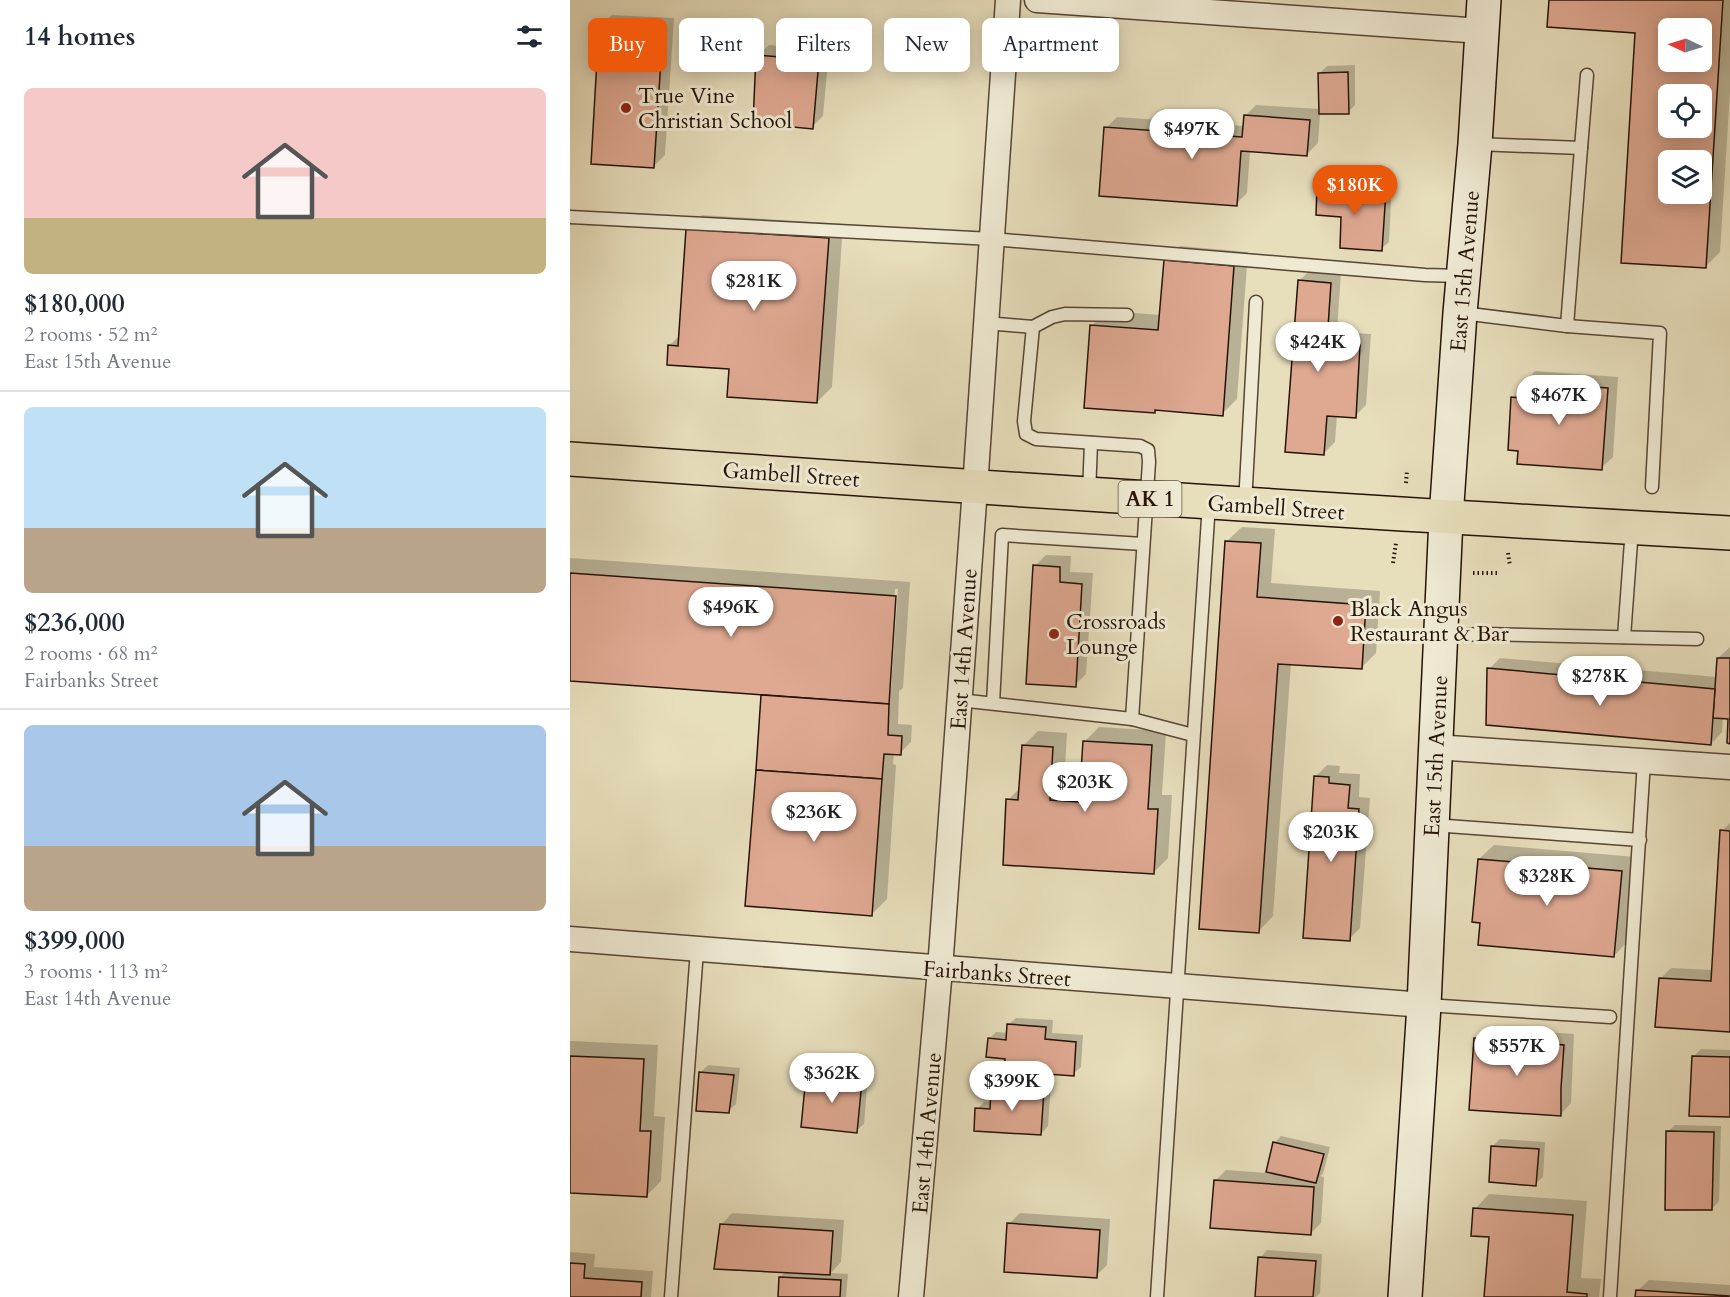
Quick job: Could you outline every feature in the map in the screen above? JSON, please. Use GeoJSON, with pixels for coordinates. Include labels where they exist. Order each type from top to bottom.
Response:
{"type":"FeatureCollection","features":[{"type":"Feature","properties":{"kind":"highway","name":"Gambell Street"},"geometry":{"type":"LineString","coordinates":[[570,459],[1209,503],[1730,533]]}},
{"type":"Feature","properties":{"kind":"main road","name":"East 15th Avenue"},"geometry":{"type":"LineString","coordinates":[[1405,1297],[1424,1005],[1446,518],[1483,16]]}},
{"type":"Feature","properties":{"kind":"street","name":"East 14th Avenue"},"geometry":{"type":"LineString","coordinates":[[912,1297],[940,969],[1008,0]]}},
{"type":"Feature","properties":{"kind":"street"},"geometry":{"type":"LineString","coordinates":[[1037,0],[1483,16]]}},
{"type":"Feature","properties":{"kind":"street"},"geometry":{"type":"LineString","coordinates":[[1435,747],[1730,767]]}},
{"type":"Feature","properties":{"kind":"street","name":"Fairbanks Street"},"geometry":{"type":"LineString","coordinates":[[570,939],[1424,1005]]}},
{"type":"Feature","properties":{"kind":"lane"},"geometry":{"type":"LineString","coordinates":[[1567,326],[1587,75]]}},
{"type":"Feature","properties":{"kind":"lane"},"geometry":{"type":"LineString","coordinates":[[1475,144],[1581,148]]}},
{"type":"Feature","properties":{"kind":"lane"},"geometry":{"type":"LineString","coordinates":[[570,217],[992,239],[1425,275],[1464,276]]}},
{"type":"Feature","properties":{"kind":"lane"},"geometry":{"type":"LineString","coordinates":[[1245,505],[1256,302]]}},
{"type":"Feature","properties":{"kind":"lane"},"geometry":{"type":"LineString","coordinates":[[1460,313],[1567,326],[1660,333],[1652,487]]}},
{"type":"Feature","properties":{"kind":"lane"},"geometry":{"type":"LineString","coordinates":[[986,323],[1033,327],[1052,317],[1065,314],[1127,315]]}},
{"type":"Feature","properties":{"kind":"lane"},"geometry":{"type":"LineString","coordinates":[[1033,327],[1024,421],[1026,435],[1036,439],[1140,446],[1148,450],[1132,719]]}},
{"type":"Feature","properties":{"kind":"lane"},"geometry":{"type":"LineString","coordinates":[[1089,495],[1091,443]]}},
{"type":"Feature","properties":{"kind":"lane"},"geometry":{"type":"LineString","coordinates":[[1157,1297],[1209,503]]}},
{"type":"Feature","properties":{"kind":"lane"},"geometry":{"type":"LineString","coordinates":[[1624,637],[1632,528]]}},
{"type":"Feature","properties":{"kind":"lane"},"geometry":{"type":"LineString","coordinates":[[993,703],[1002,535],[1143,544]]}},
{"type":"Feature","properties":{"kind":"lane"},"geometry":{"type":"LineString","coordinates":[[1441,636],[1482,634],[1697,639]]}},
{"type":"Feature","properties":{"kind":"lane"},"geometry":{"type":"LineString","coordinates":[[959,700],[1132,719],[1193,735]]}},
{"type":"Feature","properties":{"kind":"lane"},"geometry":{"type":"LineString","coordinates":[[1610,1297],[1644,761]]}},
{"type":"Feature","properties":{"kind":"lane"},"geometry":{"type":"LineString","coordinates":[[1432,825],[1640,840]]}},
{"type":"Feature","properties":{"kind":"lane"},"geometry":{"type":"LineString","coordinates":[[671,1297],[697,950]]}},
{"type":"Feature","properties":{"kind":"lane"},"geometry":{"type":"LineString","coordinates":[[1424,1005],[1610,1017]]}},
{"type":"Feature","properties":{"kind":"building"},"geometry":{"type":"Polygon","coordinates":[[[1549,0],[1723,0],[1712,173],[1712,150],[1658,150],[1658,204],[1710,204],[1706,268],[1621,263],[1635,33],[1547,27],[1549,0]]]}},
{"type":"Feature","properties":{"kind":"building"},"geometry":{"type":"Polygon","coordinates":[[[764,56],[776,57],[776,72],[818,72],[813,129],[753,123],[755,72],[764,72],[764,56]]]}},
{"type":"Feature","properties":{"kind":"building","name":"True Vine Christian School"},"geometry":{"type":"Polygon","coordinates":[[[596,72],[660,72],[654,168],[591,164],[596,72]]]}},
{"type":"Feature","properties":{"kind":"building"},"geometry":{"type":"Polygon","coordinates":[[[1348,72],[1349,114],[1319,114],[1318,73],[1348,72]]]}},
{"type":"Feature","properties":{"kind":"building"},"geometry":{"type":"Polygon","coordinates":[[[1244,115],[1310,120],[1307,156],[1241,151],[1237,206],[1099,196],[1104,127],[1242,137],[1244,115]]]}},
{"type":"Feature","properties":{"kind":"building"},"geometry":{"type":"Polygon","coordinates":[[[1317,187],[1386,191],[1382,251],[1340,248],[1341,217],[1316,215],[1317,187]]]}},
{"type":"Feature","properties":{"kind":"building"},"geometry":{"type":"Polygon","coordinates":[[[686,229],[829,238],[817,403],[727,397],[729,369],[667,365],[668,345],[678,346],[686,229]]]}},
{"type":"Feature","properties":{"kind":"building"},"geometry":{"type":"Polygon","coordinates":[[[1164,260],[1234,266],[1223,416],[1155,410],[1155,413],[1084,408],[1090,325],[1158,330],[1164,260]]]}},
{"type":"Feature","properties":{"kind":"building"},"geometry":{"type":"Polygon","coordinates":[[[1298,280],[1331,283],[1327,342],[1360,345],[1356,418],[1327,416],[1324,455],[1285,452],[1298,280]]]}},
{"type":"Feature","properties":{"kind":"building"},"geometry":{"type":"Polygon","coordinates":[[[1522,382],[1608,388],[1602,470],[1517,464],[1518,451],[1508,450],[1511,397],[1521,398],[1522,382]]]}},
{"type":"Feature","properties":{"kind":"building"},"geometry":{"type":"Polygon","coordinates":[[[1225,541],[1261,543],[1257,597],[1366,605],[1362,669],[1278,664],[1259,933],[1199,929],[1225,541]]]}},
{"type":"Feature","properties":{"kind":"building","name":"Crossroads Lounge"},"geometry":{"type":"Polygon","coordinates":[[[1033,565],[1060,567],[1060,582],[1082,584],[1076,687],[1026,684],[1033,565]]]}},
{"type":"Feature","properties":{"kind":"building"},"geometry":{"type":"Polygon","coordinates":[[[570,573],[896,596],[889,704],[570,681],[570,573]]]}},
{"type":"Feature","properties":{"kind":"building"},"geometry":{"type":"Polygon","coordinates":[[[1717,658],[1730,658],[1730,744],[1727,743],[1728,719],[1713,718],[1717,658]]]}},
{"type":"Feature","properties":{"kind":"building"},"geometry":{"type":"Polygon","coordinates":[[[1487,668],[1715,689],[1711,745],[1486,725],[1487,668]]]}},
{"type":"Feature","properties":{"kind":"building"},"geometry":{"type":"Polygon","coordinates":[[[761,695],[889,704],[888,735],[902,736],[901,755],[884,754],[882,779],[756,770],[761,695]]]}},
{"type":"Feature","properties":{"kind":"building"},"geometry":{"type":"Polygon","coordinates":[[[1083,741],[1152,745],[1148,809],[1158,809],[1154,874],[1003,865],[1006,799],[1018,800],[1022,745],[1053,747],[1050,800],[1079,802],[1083,741]]]}},
{"type":"Feature","properties":{"kind":"building"},"geometry":{"type":"Polygon","coordinates":[[[756,770],[882,779],[872,916],[745,906],[756,770]]]}},
{"type":"Feature","properties":{"kind":"building"},"geometry":{"type":"Polygon","coordinates":[[[1314,776],[1329,777],[1329,783],[1350,785],[1348,808],[1359,809],[1350,941],[1303,938],[1314,776]]]}},
{"type":"Feature","properties":{"kind":"building"},"geometry":{"type":"Polygon","coordinates":[[[1720,830],[1730,831],[1730,1032],[1655,1027],[1659,978],[1711,981],[1720,830]]]}},
{"type":"Feature","properties":{"kind":"building"},"geometry":{"type":"Polygon","coordinates":[[[1478,859],[1622,871],[1614,957],[1478,945],[1480,923],[1472,922],[1478,859]]]}},
{"type":"Feature","properties":{"kind":"building"},"geometry":{"type":"Polygon","coordinates":[[[1007,1024],[1046,1027],[1045,1039],[1076,1042],[1074,1076],[1004,1071],[1005,1059],[986,1057],[988,1038],[1006,1040],[1007,1024]]]}},
{"type":"Feature","properties":{"kind":"building"},"geometry":{"type":"Polygon","coordinates":[[[1474,1038],[1564,1045],[1561,1116],[1469,1110],[1474,1038]]]}},
{"type":"Feature","properties":{"kind":"building"},"geometry":{"type":"Polygon","coordinates":[[[570,1056],[644,1059],[640,1131],[651,1131],[647,1197],[570,1193],[570,1056]]]}},
{"type":"Feature","properties":{"kind":"building"},"geometry":{"type":"Polygon","coordinates":[[[1692,1056],[1730,1057],[1730,1117],[1689,1116],[1692,1056]]]}},
{"type":"Feature","properties":{"kind":"building"},"geometry":{"type":"Polygon","coordinates":[[[699,1072],[734,1075],[729,1113],[696,1111],[699,1072]]]}},
{"type":"Feature","properties":{"kind":"building"},"geometry":{"type":"Polygon","coordinates":[[[806,1076],[862,1081],[857,1133],[801,1127],[806,1076]]]}},
{"type":"Feature","properties":{"kind":"building"},"geometry":{"type":"Polygon","coordinates":[[[991,1087],[1044,1090],[1041,1135],[974,1131],[975,1108],[990,1109],[991,1087]]]}},
{"type":"Feature","properties":{"kind":"building"},"geometry":{"type":"Polygon","coordinates":[[[1666,1131],[1714,1132],[1712,1210],[1665,1210],[1666,1131]]]}},
{"type":"Feature","properties":{"kind":"building"},"geometry":{"type":"Polygon","coordinates":[[[1273,1142],[1324,1154],[1316,1183],[1266,1172],[1273,1142]]]}},
{"type":"Feature","properties":{"kind":"building"},"geometry":{"type":"Polygon","coordinates":[[[1491,1146],[1539,1149],[1536,1186],[1489,1182],[1491,1146]]]}},
{"type":"Feature","properties":{"kind":"building"},"geometry":{"type":"Polygon","coordinates":[[[1214,1180],[1314,1187],[1311,1235],[1210,1228],[1214,1180]]]}},
{"type":"Feature","properties":{"kind":"building"},"geometry":{"type":"Polygon","coordinates":[[[1473,1208],[1573,1215],[1567,1292],[1587,1294],[1587,1297],[1484,1297],[1489,1237],[1471,1236],[1473,1208]]]}},
{"type":"Feature","properties":{"kind":"building"},"geometry":{"type":"Polygon","coordinates":[[[1007,1223],[1100,1230],[1097,1278],[1004,1272],[1007,1223]]]}},
{"type":"Feature","properties":{"kind":"building"},"geometry":{"type":"Polygon","coordinates":[[[720,1224],[833,1231],[830,1275],[714,1269],[720,1224]]]}},
{"type":"Feature","properties":{"kind":"building"},"geometry":{"type":"Polygon","coordinates":[[[1258,1257],[1316,1261],[1313,1297],[1255,1297],[1258,1257]]]}},
{"type":"Feature","properties":{"kind":"building"},"geometry":{"type":"Polygon","coordinates":[[[570,1263],[585,1264],[584,1278],[642,1282],[641,1297],[570,1297],[570,1263]]]}},
{"type":"Feature","properties":{"kind":"building"},"geometry":{"type":"Polygon","coordinates":[[[779,1277],[841,1280],[840,1297],[778,1297],[779,1277]]]}},
{"type":"Feature","properties":{"kind":"building"},"geometry":{"type":"Polygon","coordinates":[[[1636,1290],[1729,1296],[1729,1297],[1635,1297],[1636,1290]]]}},
{"type":"Feature","properties":{"kind":"place","name":"True Vine Christian School"},"geometry":{"type":"Point","coordinates":[626,108]}},
{"type":"Feature","properties":{"kind":"place","name":"Black Angus Restaurant & Bar"},"geometry":{"type":"Point","coordinates":[1338,621]}},
{"type":"Feature","properties":{"kind":"place","name":"Crossroads Lounge"},"geometry":{"type":"Point","coordinates":[1054,634]}}]}
